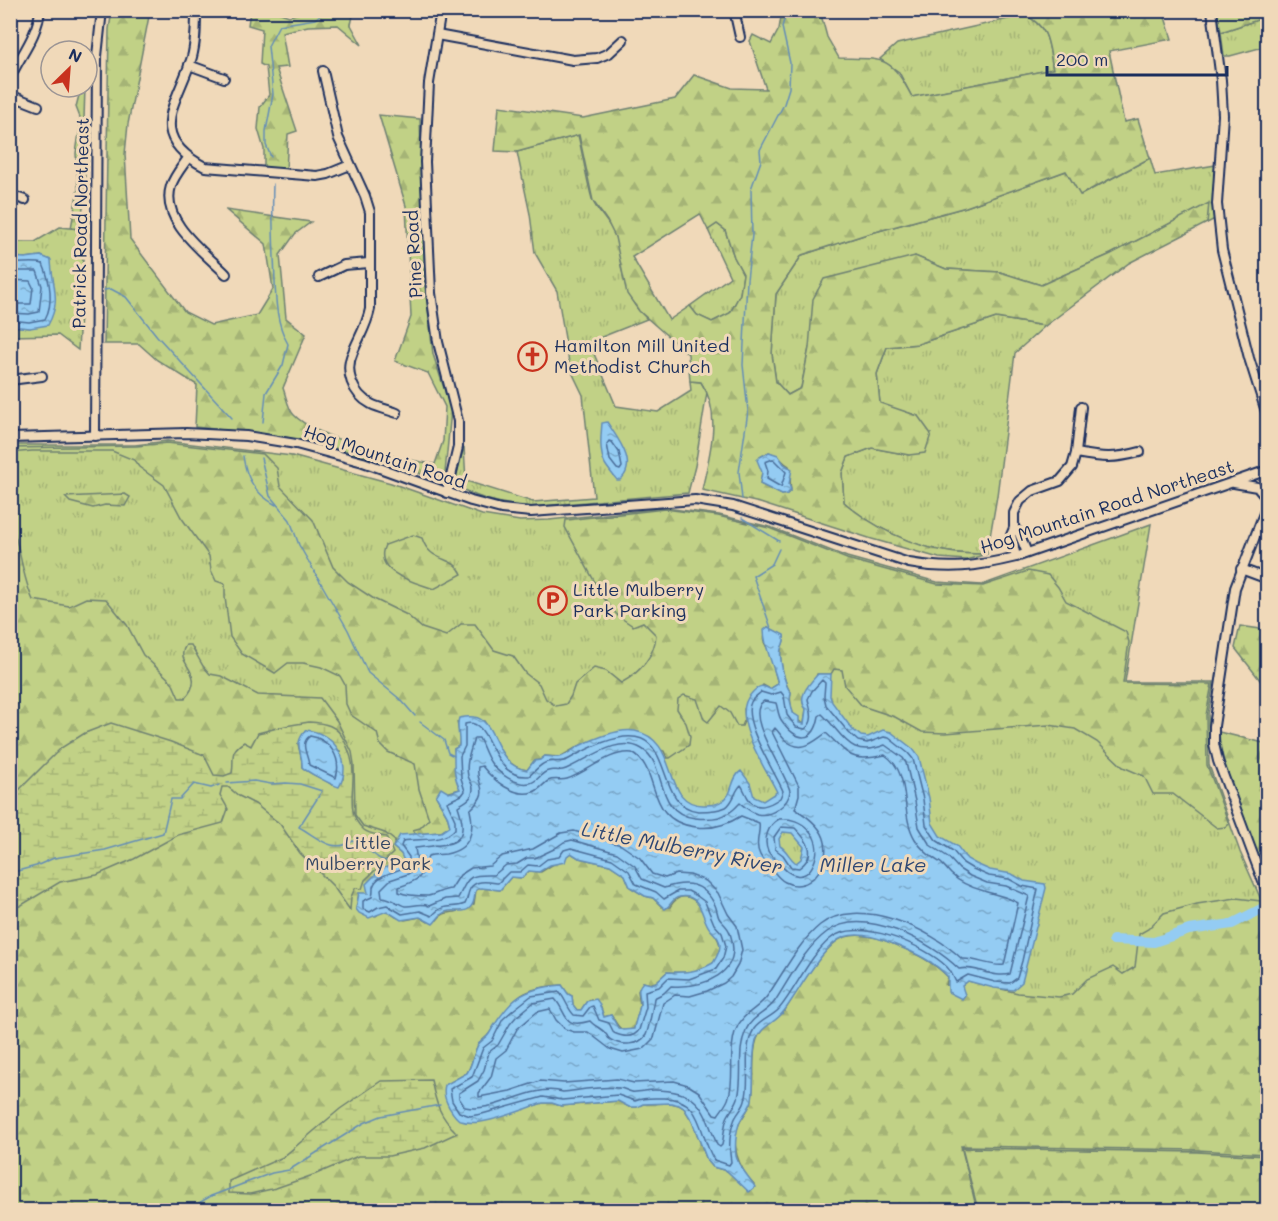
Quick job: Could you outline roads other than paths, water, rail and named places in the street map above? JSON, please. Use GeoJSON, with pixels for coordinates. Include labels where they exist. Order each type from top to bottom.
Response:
{"type":"FeatureCollection","features":[{"type":"Feature","properties":{"kind":"street"},"geometry":{"type":"LineString","coordinates":[[10,78],[40,20],[40,10]]}},
{"type":"Feature","properties":{"kind":"street","name":"Patrick Road Northeast"},"geometry":{"type":"LineString","coordinates":[[95,436],[97,57],[102,10]]}},
{"type":"Feature","properties":{"kind":"street"},"geometry":{"type":"LineString","coordinates":[[196,10],[195,37],[189,65],[171,108],[169,121],[175,142],[188,158],[205,167],[317,177],[350,165]]}},
{"type":"Feature","properties":{"kind":"street","name":"Pine Road"},"geometry":{"type":"LineString","coordinates":[[441,10],[429,82],[425,137],[431,293],[438,342],[458,421],[458,447],[447,493]]}},
{"type":"Feature","properties":{"kind":"street"},"geometry":{"type":"LineString","coordinates":[[734,10],[740,38]]}},
{"type":"Feature","properties":{"kind":"street"},"geometry":{"type":"LineString","coordinates":[[1212,10],[1223,115],[1217,204],[1222,250],[1249,358],[1268,418]]}},
{"type":"Feature","properties":{"kind":"street"},"geometry":{"type":"LineString","coordinates":[[437,35],[573,60],[597,58],[609,53],[623,40]]}},
{"type":"Feature","properties":{"kind":"street"},"geometry":{"type":"LineString","coordinates":[[189,65],[224,78]]}},
{"type":"Feature","properties":{"kind":"street"},"geometry":{"type":"LineString","coordinates":[[323,71],[338,137],[370,212],[370,309],[367,324],[351,354],[348,369],[352,384],[359,395],[370,403],[397,413]]}},
{"type":"Feature","properties":{"kind":"street"},"geometry":{"type":"LineString","coordinates":[[10,95],[38,106]]}},
{"type":"Feature","properties":{"kind":"street"},"geometry":{"type":"LineString","coordinates":[[188,158],[170,187],[169,203],[177,225],[226,274]]}},
{"type":"Feature","properties":{"kind":"street"},"geometry":{"type":"LineString","coordinates":[[10,195],[25,200]]}},
{"type":"Feature","properties":{"kind":"street"},"geometry":{"type":"LineString","coordinates":[[319,277],[344,265],[369,263]]}},
{"type":"Feature","properties":{"kind":"street"},"geometry":{"type":"LineString","coordinates":[[10,380],[42,376]]}},
{"type":"Feature","properties":{"kind":"street"},"geometry":{"type":"LineString","coordinates":[[1016,557],[1011,535],[1014,528],[1014,513],[1020,501],[1032,491],[1060,481],[1072,467],[1076,453],[1081,407]]}},
{"type":"Feature","properties":{"kind":"street","name":"Hog Mountain Road"},"geometry":{"type":"LineString","coordinates":[[10,438],[215,434],[296,444],[363,462],[494,508],[531,512],[694,500],[748,511]]}},
{"type":"Feature","properties":{"kind":"street"},"geometry":{"type":"LineString","coordinates":[[1076,453],[1102,458],[1117,458],[1140,452]]}},
{"type":"Feature","properties":{"kind":"street","name":"Hog Mountain Road Northeast"},"geometry":{"type":"LineString","coordinates":[[748,511],[909,563],[938,568],[983,565],[1016,557],[1268,470]]}},
{"type":"Feature","properties":{"kind":"street"},"geometry":{"type":"LineString","coordinates":[[1233,483],[1257,487],[1263,492],[1268,502],[1235,588],[1220,677],[1214,744],[1218,761],[1268,895]]}},
{"type":"Feature","properties":{"kind":"street"},"geometry":{"type":"LineString","coordinates":[[1014,528],[1019,533],[1027,553]]}},
{"type":"Feature","properties":{"kind":"street"},"geometry":{"type":"LineString","coordinates":[[1241,569],[1268,579]]}},
{"type":"Feature","properties":{"kind":"water"},"geometry":{"type":"Polygon","coordinates":[[[41,256],[51,260],[55,293],[55,308],[52,316],[48,325],[30,328],[11,326],[11,257],[41,256]]]}},
{"type":"Feature","properties":{"kind":"water"},"geometry":{"type":"Polygon","coordinates":[[[607,422],[621,443],[627,459],[625,474],[620,480],[617,480],[605,464],[602,454],[602,423],[607,422]]]}},
{"type":"Feature","properties":{"kind":"water"},"geometry":{"type":"Polygon","coordinates":[[[769,452],[778,455],[784,464],[792,469],[789,484],[791,490],[787,494],[782,495],[760,484],[762,472],[757,460],[769,452]]]}},
{"type":"Feature","properties":{"kind":"water","name":"Miller Lake"},"geometry":{"type":"Polygon","coordinates":[[[768,627],[784,635],[781,649],[782,665],[791,692],[793,713],[799,717],[799,723],[804,724],[806,709],[803,704],[803,695],[808,686],[818,674],[831,674],[832,702],[852,729],[861,736],[868,737],[883,730],[891,732],[913,749],[919,757],[929,798],[932,823],[940,836],[957,846],[967,859],[976,864],[990,870],[1012,874],[1024,881],[1045,884],[1046,888],[1022,982],[1013,990],[968,981],[962,986],[965,995],[962,999],[948,992],[948,977],[943,972],[931,962],[911,952],[864,935],[851,935],[836,941],[819,959],[781,1015],[761,1031],[756,1040],[752,1100],[739,1124],[736,1144],[737,1160],[755,1187],[749,1192],[727,1171],[713,1167],[707,1160],[692,1121],[684,1108],[671,1103],[629,1107],[618,1101],[561,1106],[543,1103],[490,1120],[469,1122],[459,1120],[446,1102],[445,1085],[467,1073],[478,1045],[488,1036],[503,1012],[518,998],[536,989],[562,985],[572,996],[573,1005],[577,1010],[581,1010],[587,1001],[596,999],[604,1017],[611,1015],[618,1028],[623,1030],[634,1029],[640,1005],[639,990],[643,982],[651,984],[656,982],[667,972],[691,971],[707,966],[713,963],[720,945],[718,938],[707,925],[700,908],[693,899],[679,897],[665,909],[653,898],[630,887],[625,875],[610,865],[579,858],[571,853],[565,862],[550,865],[539,872],[529,871],[522,878],[511,877],[500,890],[481,888],[476,890],[474,902],[470,908],[465,911],[446,912],[433,924],[420,917],[401,920],[387,911],[369,918],[359,913],[356,909],[359,893],[368,893],[366,884],[381,869],[404,861],[401,854],[393,847],[400,835],[441,832],[450,826],[447,815],[436,796],[441,788],[449,793],[460,789],[455,775],[454,759],[454,749],[459,746],[459,718],[472,717],[482,720],[508,760],[516,767],[527,770],[534,761],[545,756],[562,756],[606,735],[628,730],[635,731],[650,737],[659,747],[675,785],[682,796],[691,803],[707,805],[722,801],[728,795],[735,778],[741,771],[750,783],[754,797],[763,801],[777,792],[752,743],[744,715],[745,704],[756,689],[762,686],[770,689],[778,684],[767,650],[764,630],[768,627]],[[783,832],[779,839],[780,846],[796,863],[801,859],[804,847],[792,833],[783,832]]]}},
{"type":"Feature","properties":{"kind":"water"},"geometry":{"type":"Polygon","coordinates":[[[306,730],[325,736],[338,750],[344,767],[339,787],[302,767],[299,744],[306,730]]]}},
{"type":"Feature","properties":{"kind":"waterway"},"geometry":{"type":"LineString","coordinates":[[271,157],[266,145],[266,131],[273,94],[268,46],[279,25],[315,19],[327,10]]}},
{"type":"Feature","properties":{"kind":"waterway"},"geometry":{"type":"LineString","coordinates":[[742,499],[739,472],[748,411],[743,365],[747,280],[752,235],[751,189],[761,161],[760,150],[784,104],[789,88],[790,63],[782,27],[787,10]]}},
{"type":"Feature","properties":{"kind":"waterway"},"geometry":{"type":"LineString","coordinates":[[263,422],[266,393],[283,365],[288,344],[280,324],[276,302],[273,184]]}},
{"type":"Feature","properties":{"kind":"waterway"},"geometry":{"type":"LineString","coordinates":[[104,290],[111,289],[126,297],[157,336],[232,418]]}},
{"type":"Feature","properties":{"kind":"waterway"},"geometry":{"type":"LineString","coordinates":[[243,456],[246,471],[253,485],[262,496],[276,505]]}},
{"type":"Feature","properties":{"kind":"waterway"},"geometry":{"type":"LineString","coordinates":[[261,458],[270,496],[290,520],[299,545],[348,630],[368,673],[401,700],[415,716]]}},
{"type":"Feature","properties":{"kind":"waterway"},"geometry":{"type":"LineString","coordinates":[[742,518],[779,541]]}},
{"type":"Feature","properties":{"kind":"waterway"},"geometry":{"type":"LineString","coordinates":[[772,631],[753,576],[772,564],[779,549]]}},
{"type":"Feature","properties":{"kind":"waterway"},"geometry":{"type":"LineString","coordinates":[[420,722],[444,740],[448,753],[454,756]]}},
{"type":"Feature","properties":{"kind":"waterway","name":"Little Mulberry River"},"geometry":{"type":"LineString","coordinates":[[227,783],[254,781],[271,784],[300,784],[322,791],[299,827],[319,840],[332,845],[345,845],[353,841],[380,859],[397,864]]}},
{"type":"Feature","properties":{"kind":"waterway","name":"Little Mulberry River"},"geometry":{"type":"LineString","coordinates":[[10,873],[54,858],[105,850],[163,833],[171,799],[180,799],[194,784],[211,788],[219,785]]}},
{"type":"Feature","properties":{"kind":"waterway","name":"Little Mulberry River"},"geometry":{"type":"LineString","coordinates":[[1113,940],[1154,942],[1189,930],[1232,924],[1267,906]]}},
{"type":"Feature","properties":{"kind":"waterway"},"geometry":{"type":"LineString","coordinates":[[187,1210],[211,1196],[272,1173],[289,1170],[364,1123],[381,1116],[440,1105]]}},
{"type":"Feature","properties":{"kind":"waterway"},"geometry":{"type":"LineString","coordinates":[[765,1204],[769,1210]]}},
{"type":"Feature","properties":{"kind":"place","name":"Hamilton Mill United Methodist Church"},"geometry":{"type":"Point","coordinates":[533,356]}},
{"type":"Feature","properties":{"kind":"place","name":"Little Mulberry Park Parking"},"geometry":{"type":"Point","coordinates":[552,600]}},
{"type":"Feature","properties":{"kind":"park label","name":"Little Mulberry Park"},"geometry":{"type":"Point","coordinates":[368,853]}}]}
